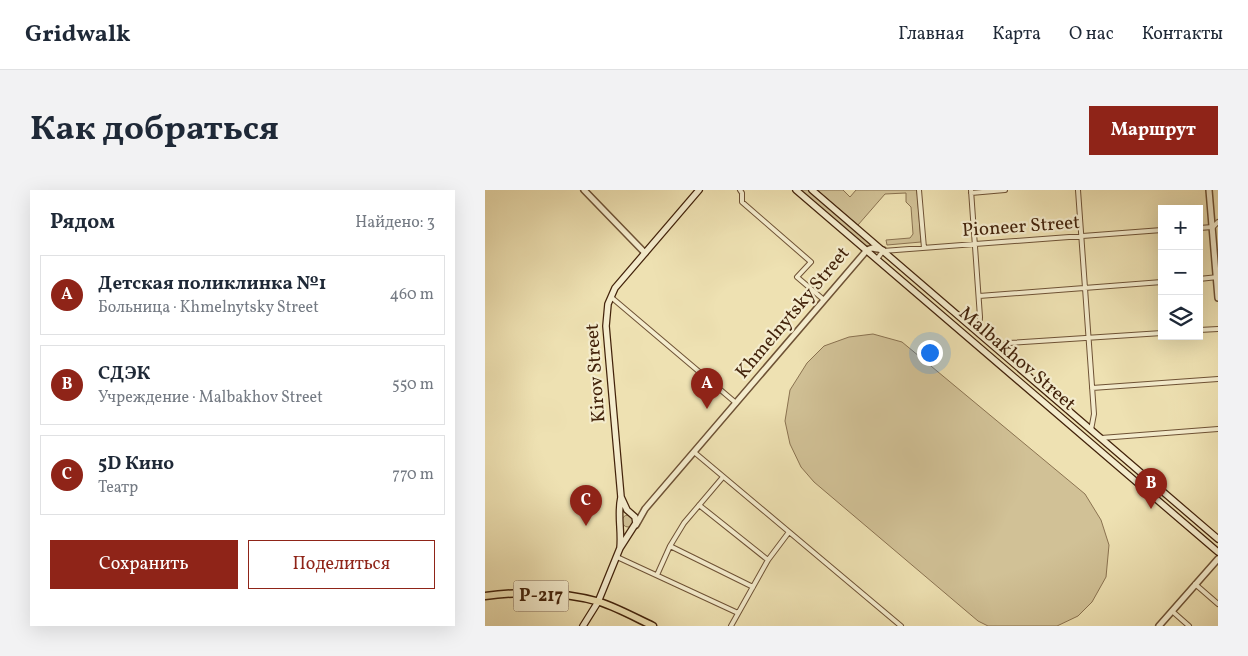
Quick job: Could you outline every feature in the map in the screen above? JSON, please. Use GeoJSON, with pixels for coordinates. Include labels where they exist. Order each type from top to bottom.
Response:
{"type":"FeatureCollection","features":[{"type":"Feature","properties":{"kind":"main road","name":"Kirov Street"},"geometry":{"type":"LineString","coordinates":[[621,497],[606,326],[607,310],[611,297],[621,280],[699,190]]}},
{"type":"Feature","properties":{"kind":"main road","name":"Malbakhov Street"},"geometry":{"type":"LineString","coordinates":[[796,190],[871,247],[883,250],[1218,539]]}},
{"type":"Feature","properties":{"kind":"main road","name":"Malbakhov Street"},"geometry":{"type":"LineString","coordinates":[[812,190],[871,247],[877,259],[1218,552]]}},
{"type":"Feature","properties":{"kind":"main road"},"geometry":{"type":"LineString","coordinates":[[620,548],[634,527],[636,518],[621,497]]}},
{"type":"Feature","properties":{"kind":"main road"},"geometry":{"type":"LineString","coordinates":[[583,626],[597,604],[620,548],[622,536],[619,518],[621,497]]}},
{"type":"Feature","properties":{"kind":"main road"},"geometry":{"type":"LineString","coordinates":[[619,518],[624,513],[631,513]]}},
{"type":"Feature","properties":{"kind":"main road"},"geometry":{"type":"LineString","coordinates":[[620,526],[625,530],[634,527]]}},
{"type":"Feature","properties":{"kind":"main road","name":"Р-217"},"geometry":{"type":"LineString","coordinates":[[485,598],[502,594],[552,593],[597,604],[653,626]]}},
{"type":"Feature","properties":{"kind":"main road","name":"Р-217"},"geometry":{"type":"LineString","coordinates":[[485,598],[540,596],[597,604],[643,626]]}},
{"type":"Feature","properties":{"kind":"street"},"geometry":{"type":"LineString","coordinates":[[584,190],[645,253]]}},
{"type":"Feature","properties":{"kind":"street"},"geometry":{"type":"LineString","coordinates":[[739,190],[743,192],[743,202],[811,262],[797,277],[824,300]]}},
{"type":"Feature","properties":{"kind":"street"},"geometry":{"type":"LineString","coordinates":[[919,190],[924,248]]}},
{"type":"Feature","properties":{"kind":"street"},"geometry":{"type":"LineString","coordinates":[[979,333],[979,296],[971,192],[1005,190]]}},
{"type":"Feature","properties":{"kind":"street"},"geometry":{"type":"LineString","coordinates":[[1078,190],[1094,414],[1091,430]]}},
{"type":"Feature","properties":{"kind":"street"},"geometry":{"type":"LineString","coordinates":[[1209,190],[1218,298]]}},
{"type":"Feature","properties":{"kind":"street"},"geometry":{"type":"LineString","coordinates":[[1203,228],[1213,227],[1218,222]]}},
{"type":"Feature","properties":{"kind":"street","name":"Pioneer Street"},"geometry":{"type":"LineString","coordinates":[[883,250],[1158,230]]}},
{"type":"Feature","properties":{"kind":"street","name":"Khmelnytsky Street"},"geometry":{"type":"LineString","coordinates":[[634,527],[645,509],[871,247]]}},
{"type":"Feature","properties":{"kind":"street"},"geometry":{"type":"LineString","coordinates":[[877,259],[883,250]]}},
{"type":"Feature","properties":{"kind":"street"},"geometry":{"type":"LineString","coordinates":[[1203,279],[1217,278]]}},
{"type":"Feature","properties":{"kind":"street"},"geometry":{"type":"LineString","coordinates":[[979,296],[1158,282]]}},
{"type":"Feature","properties":{"kind":"street"},"geometry":{"type":"LineString","coordinates":[[611,297],[736,404]]}},
{"type":"Feature","properties":{"kind":"street"},"geometry":{"type":"LineString","coordinates":[[1203,330],[1218,329]]}},
{"type":"Feature","properties":{"kind":"street"},"geometry":{"type":"LineString","coordinates":[[997,348],[1009,343],[1158,333]]}},
{"type":"Feature","properties":{"kind":"street"},"geometry":{"type":"LineString","coordinates":[[1092,388],[1218,379]]}},
{"type":"Feature","properties":{"kind":"street"},"geometry":{"type":"LineString","coordinates":[[1101,438],[1218,429]]}},
{"type":"Feature","properties":{"kind":"street"},"geometry":{"type":"LineString","coordinates":[[694,452],[901,626]]}},
{"type":"Feature","properties":{"kind":"street"},"geometry":{"type":"LineString","coordinates":[[657,575],[670,546],[684,523],[723,477]]}},
{"type":"Feature","properties":{"kind":"street"},"geometry":{"type":"LineString","coordinates":[[699,505],[768,560]]}},
{"type":"Feature","properties":{"kind":"street"},"geometry":{"type":"LineString","coordinates":[[631,513],[645,509]]}},
{"type":"Feature","properties":{"kind":"street"},"geometry":{"type":"LineString","coordinates":[[731,626],[768,560],[789,532]]}},
{"type":"Feature","properties":{"kind":"street"},"geometry":{"type":"LineString","coordinates":[[670,546],[753,587]]}},
{"type":"Feature","properties":{"kind":"street"},"geometry":{"type":"LineString","coordinates":[[617,557],[738,613]]}},
{"type":"Feature","properties":{"kind":"street"},"geometry":{"type":"LineString","coordinates":[[1159,626],[1218,558]]}},
{"type":"Feature","properties":{"kind":"street"},"geometry":{"type":"LineString","coordinates":[[1195,584],[1218,604]]}},
{"type":"Feature","properties":{"kind":"street"},"geometry":{"type":"LineString","coordinates":[[1172,611],[1189,626]]}},
{"type":"Feature","properties":{"kind":"shaded area"},"geometry":{"type":"Polygon","coordinates":[[[800,190],[809,190],[870,242],[870,246],[866,246],[800,190]]]}},
{"type":"Feature","properties":{"kind":"shaded area"},"geometry":{"type":"Polygon","coordinates":[[[817,190],[843,190],[850,197],[856,190],[917,190],[921,242],[887,245],[886,240],[910,238],[913,234],[911,207],[906,202],[906,193],[885,194],[858,225],[817,190]]]}},
{"type":"Feature","properties":{"kind":"shaded area"},"geometry":{"type":"Polygon","coordinates":[[[873,334],[902,342],[1085,494],[1101,520],[1109,545],[1106,577],[1092,602],[1078,616],[1057,626],[988,626],[978,621],[814,482],[801,467],[790,444],[785,421],[790,390],[807,363],[824,346],[849,337],[873,334]]]}},
{"type":"Feature","properties":{"kind":"shaded area"},"geometry":{"type":"Polygon","coordinates":[[[626,515],[630,515],[634,521],[630,527],[626,527],[622,523],[622,519],[626,515]]]}},
{"type":"Feature","properties":{"kind":"place","name":"Детская поликлинка №1"},"geometry":{"type":"Point","coordinates":[707,409]}},
{"type":"Feature","properties":{"kind":"place","name":"СДЭК"},"geometry":{"type":"Point","coordinates":[1151,509]}},
{"type":"Feature","properties":{"kind":"place","name":"5D Кино"},"geometry":{"type":"Point","coordinates":[586,526]}}]}
